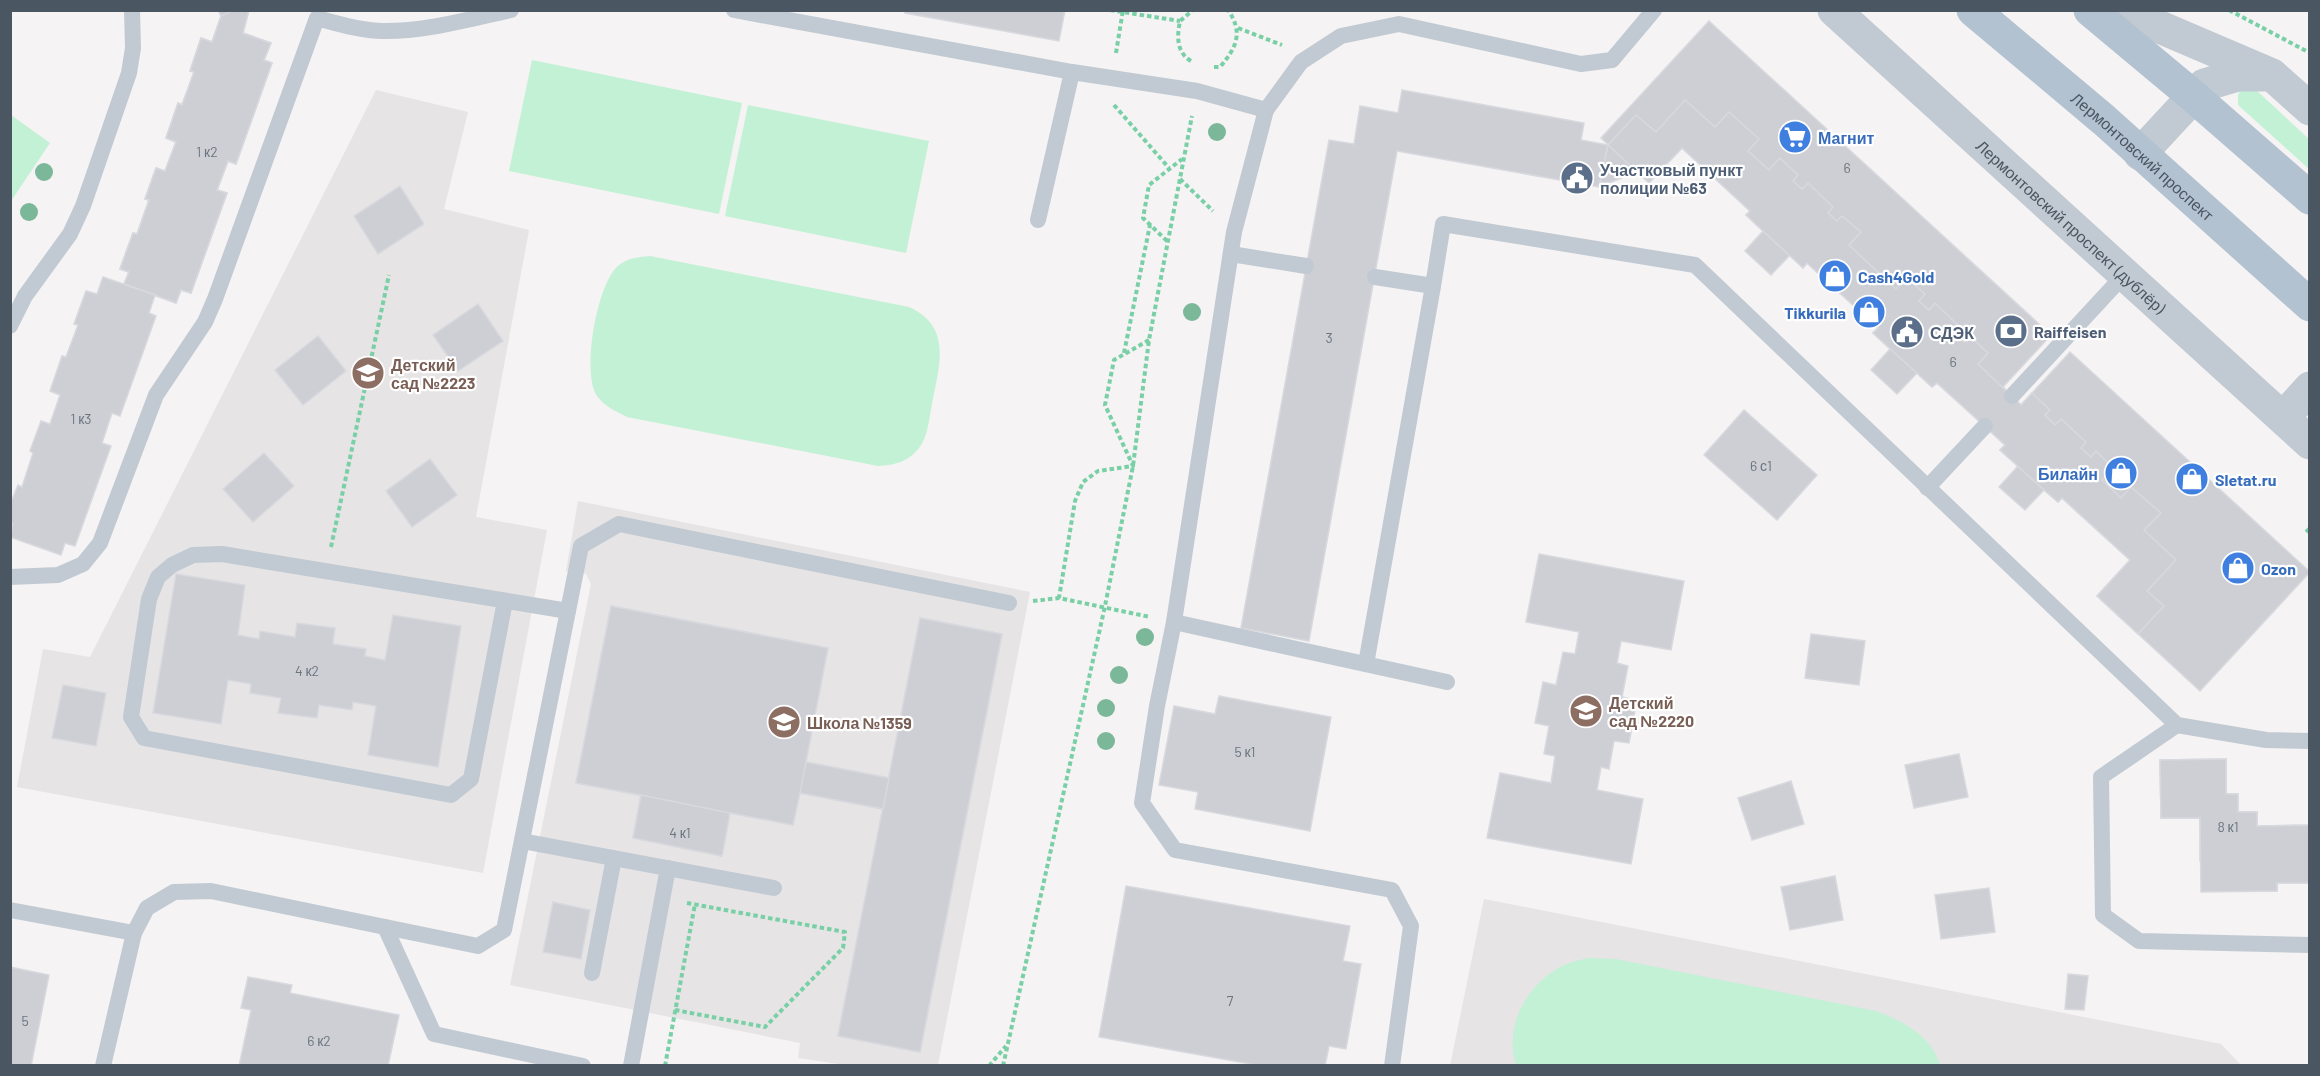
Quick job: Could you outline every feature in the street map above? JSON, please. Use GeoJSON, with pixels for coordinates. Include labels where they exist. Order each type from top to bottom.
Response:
{"type":"FeatureCollection","features":[{"type":"Feature","properties":{"kind":"main road","name":"Лермонтовский проспект"},"geometry":{"type":"LineString","coordinates":[[1973,10],[2104,120],[2310,305]]}},
{"type":"Feature","properties":{"kind":"main road"},"geometry":{"type":"LineString","coordinates":[[2090,10],[2310,198]]}},
{"type":"Feature","properties":{"kind":"street","name":"Лермонтовский проспект (дублёр)"},"geometry":{"type":"LineString","coordinates":[[1834,10],[2310,443]]}},
{"type":"Feature","properties":{"kind":"street"},"geometry":{"type":"LineString","coordinates":[[2120,10],[2272,75],[2310,109]]}},
{"type":"Feature","properties":{"kind":"street"},"geometry":{"type":"LineString","coordinates":[[2140,154],[2204,85],[2238,75],[2272,75]]}},
{"type":"Feature","properties":{"kind":"street"},"geometry":{"type":"LineString","coordinates":[[2283,418],[2310,388]]}},
{"type":"Feature","properties":{"kind":"lane"},"geometry":{"type":"LineString","coordinates":[[10,326],[24,296],[70,234],[83,206],[129,73],[133,48],[132,10]]}},
{"type":"Feature","properties":{"kind":"lane"},"geometry":{"type":"LineString","coordinates":[[10,577],[58,575],[82,564],[100,543],[156,395],[205,322],[215,299],[316,14],[348,27],[381,31],[414,29],[511,10]]}},
{"type":"Feature","properties":{"kind":"lane"},"geometry":{"type":"LineString","coordinates":[[734,10],[1072,72],[1197,91],[1266,110]]}},
{"type":"Feature","properties":{"kind":"lane"},"geometry":{"type":"LineString","coordinates":[[1392,1065],[1411,926],[1392,890],[1175,850],[1142,803],[1157,706],[1174,622],[1234,232],[1266,110],[1301,62],[1341,36],[1399,24],[1581,64],[1612,60],[1654,10]]}},
{"type":"Feature","properties":{"kind":"lane"},"geometry":{"type":"LineString","coordinates":[[1038,220],[1072,72]]}},
{"type":"Feature","properties":{"kind":"lane"},"geometry":{"type":"LineString","coordinates":[[1366,664],[1443,224],[1695,265],[2177,725],[2266,740],[2310,741]]}},
{"type":"Feature","properties":{"kind":"lane"},"geometry":{"type":"LineString","coordinates":[[1231,254],[1306,266]]}},
{"type":"Feature","properties":{"kind":"lane"},"geometry":{"type":"LineString","coordinates":[[2013,396],[2125,274]]}},
{"type":"Feature","properties":{"kind":"lane"},"geometry":{"type":"LineString","coordinates":[[1375,277],[1433,286]]}},
{"type":"Feature","properties":{"kind":"lane"},"geometry":{"type":"LineString","coordinates":[[1927,488],[1985,426]]}},
{"type":"Feature","properties":{"kind":"lane"},"geometry":{"type":"LineString","coordinates":[[103,1065],[134,933],[147,908],[174,892],[210,891],[478,946],[504,930],[581,546],[619,524],[1009,603]]}},
{"type":"Feature","properties":{"kind":"lane"},"geometry":{"type":"LineString","coordinates":[[505,601],[471,779],[451,795],[144,738],[131,717],[149,599],[158,577],[172,565],[193,555],[222,554],[568,611]]}},
{"type":"Feature","properties":{"kind":"lane"},"geometry":{"type":"LineString","coordinates":[[1174,622],[1447,682]]}},
{"type":"Feature","properties":{"kind":"lane"},"geometry":{"type":"LineString","coordinates":[[2177,725],[2101,777],[2103,915],[2139,941],[2310,945]]}},
{"type":"Feature","properties":{"kind":"lane"},"geometry":{"type":"LineString","coordinates":[[522,841],[774,888]]}},
{"type":"Feature","properties":{"kind":"lane"},"geometry":{"type":"LineString","coordinates":[[592,973],[614,858]]}},
{"type":"Feature","properties":{"kind":"lane"},"geometry":{"type":"LineString","coordinates":[[631,1065],[668,868]]}},
{"type":"Feature","properties":{"kind":"lane"},"geometry":{"type":"LineString","coordinates":[[10,910],[134,933]]}},
{"type":"Feature","properties":{"kind":"lane"},"geometry":{"type":"LineString","coordinates":[[385,927],[434,1034],[545,1062],[583,1065]]}},
{"type":"Feature","properties":{"kind":"path"},"geometry":{"type":"LineString","coordinates":[[1110,10],[1180,21]]}},
{"type":"Feature","properties":{"kind":"path"},"geometry":{"type":"LineString","coordinates":[[1193,10],[1180,21],[1177,39],[1184,57],[1202,68],[1220,67],[1233,51],[1238,28]]}},
{"type":"Feature","properties":{"kind":"path"},"geometry":{"type":"LineString","coordinates":[[1228,10],[1238,28],[1287,47],[1301,62]]}},
{"type":"Feature","properties":{"kind":"path"},"geometry":{"type":"LineString","coordinates":[[2229,10],[2310,53]]}},
{"type":"Feature","properties":{"kind":"path"},"geometry":{"type":"LineString","coordinates":[[1003,1065],[1105,606],[1133,466],[1149,340],[1182,159],[1202,68]]}},
{"type":"Feature","properties":{"kind":"path"},"geometry":{"type":"LineString","coordinates":[[1168,241],[1143,218],[1149,185],[1182,159]]}},
{"type":"Feature","properties":{"kind":"path"},"geometry":{"type":"LineString","coordinates":[[1179,178],[1234,232]]}},
{"type":"Feature","properties":{"kind":"path"},"geometry":{"type":"LineString","coordinates":[[1124,353],[1150,225]]}},
{"type":"Feature","properties":{"kind":"path"},"geometry":{"type":"LineString","coordinates":[[326,571],[389,274]]}},
{"type":"Feature","properties":{"kind":"path"},"geometry":{"type":"LineString","coordinates":[[1133,466],[1105,405],[1114,360],[1149,340]]}},
{"type":"Feature","properties":{"kind":"path"},"geometry":{"type":"LineString","coordinates":[[1133,466],[1098,471],[1083,482],[1075,501],[1059,598],[1174,622]]}},
{"type":"Feature","properties":{"kind":"path"},"geometry":{"type":"LineString","coordinates":[[663,898],[845,932],[843,948],[765,1027],[675,1010]]}},
{"type":"Feature","properties":{"kind":"path"},"geometry":{"type":"LineString","coordinates":[[665,1065],[695,904]]}},
{"type":"Feature","properties":{"kind":"path"},"geometry":{"type":"LineString","coordinates":[[989,1065],[1007,1044]]}},
{"type":"Feature","properties":{"kind":"shaded area","name":"Детский сад №2223"},"geometry":{"type":"Polygon","coordinates":[[[376,90],[468,112],[444,209],[529,230],[476,517],[547,530],[483,873],[17,787],[43,649],[90,657],[376,90]]]}},
{"type":"Feature","properties":{"kind":"shaded area","name":"Школа №1359"},"geometry":{"type":"Polygon","coordinates":[[[578,501],[1030,592],[938,1065],[845,1065],[798,1058],[800,1043],[510,985],[591,584],[586,574],[566,571],[578,501]]]}},
{"type":"Feature","properties":{"kind":"shaded area"},"geometry":{"type":"Polygon","coordinates":[[[1484,899],[2221,1044],[2241,1065],[1450,1066],[1484,899]]]}},
{"type":"Feature","properties":{"kind":"green space"},"geometry":{"type":"Polygon","coordinates":[[[532,60],[742,103],[719,214],[509,171],[532,60]]]}},
{"type":"Feature","properties":{"kind":"green space"},"geometry":{"type":"Polygon","coordinates":[[[2255,89],[2309,139],[2309,169],[2238,105],[2240,91],[2255,89]]]}},
{"type":"Feature","properties":{"kind":"green space"},"geometry":{"type":"Polygon","coordinates":[[[748,105],[929,141],[906,253],[725,216],[748,105]]]}},
{"type":"Feature","properties":{"kind":"green space"},"geometry":{"type":"Polygon","coordinates":[[[11,115],[50,143],[11,201],[11,115]]]}},
{"type":"Feature","properties":{"kind":"green space"},"geometry":{"type":"Polygon","coordinates":[[[650,256],[909,307],[923,315],[932,325],[940,349],[938,376],[928,427],[919,448],[901,462],[878,466],[627,417],[607,406],[597,396],[592,384],[591,349],[598,308],[604,289],[619,265],[630,259],[650,256]]]}},
{"type":"Feature","properties":{"kind":"green space"},"geometry":{"type":"Polygon","coordinates":[[[1589,958],[1616,959],[1876,1011],[1915,1031],[1930,1046],[1940,1065],[1516,1065],[1513,1036],[1521,1008],[1528,995],[1549,974],[1562,966],[1589,958]]]}},
{"type":"Feature","properties":{"kind":"building"},"geometry":{"type":"Polygon","coordinates":[[[218,10],[249,10],[243,33],[271,43],[264,60],[272,63],[236,164],[228,161],[217,190],[227,193],[191,293],[181,290],[176,303],[124,284],[129,272],[120,269],[133,233],[137,234],[149,200],[145,199],[156,168],[165,171],[176,142],[166,138],[178,103],[182,105],[194,72],[190,71],[201,38],[212,42],[221,16],[218,10]]]}},
{"type":"Feature","properties":{"kind":"building"},"geometry":{"type":"Polygon","coordinates":[[[234,10],[249,10],[243,33],[271,43],[264,60],[272,63],[236,164],[228,161],[217,190],[227,193],[191,293],[181,290],[176,303],[124,284],[129,272],[120,269],[133,233],[137,234],[149,200],[145,199],[156,168],[165,171],[176,142],[166,138],[178,103],[182,105],[194,72],[190,71],[201,38],[212,42],[221,16],[234,10]]]}},
{"type":"Feature","properties":{"kind":"building"},"geometry":{"type":"Polygon","coordinates":[[[905,10],[1065,10],[1059,41],[905,13],[905,10]]]}},
{"type":"Feature","properties":{"kind":"building"},"geometry":{"type":"Polygon","coordinates":[[[1709,21],[2051,335],[2003,387],[2021,405],[2070,352],[2310,572],[2200,691],[2097,596],[2130,560],[2062,498],[2058,502],[2044,490],[2025,510],[1999,487],[2018,466],[2000,450],[2005,445],[1985,426],[1937,383],[1932,387],[1917,373],[1897,394],[1871,370],[1890,349],[1873,333],[1878,328],[1807,263],[1803,268],[1790,255],[1771,275],[1745,251],[1763,231],[1746,215],[1750,211],[1682,148],[1649,183],[1601,138],[1709,21]]]}},
{"type":"Feature","properties":{"kind":"building"},"geometry":{"type":"Polygon","coordinates":[[[1402,90],[1584,123],[1581,140],[1608,145],[1599,187],[1397,151],[1309,641],[1241,628],[1329,140],[1354,144],[1360,106],[1398,113],[1402,90]]]}},
{"type":"Feature","properties":{"kind":"building"},"geometry":{"type":"Polygon","coordinates":[[[1685,100],[1715,127],[1729,112],[1759,139],[1748,151],[1769,170],[1780,158],[1798,175],[1793,181],[1802,189],[1808,183],[1833,207],[1828,213],[1837,221],[1842,216],[1861,232],[1849,245],[1896,289],[1906,277],[1925,294],[1919,301],[1929,310],[1935,303],[1961,328],[1955,334],[1964,342],[1970,336],[1988,353],[1978,364],[2021,405],[2032,393],[2050,410],[2045,415],[2055,425],[2061,419],[2086,442],[2081,448],[2091,457],[2096,451],[2113,468],[2102,480],[2121,498],[2131,487],[2161,513],[2144,530],[2176,560],[2147,591],[2164,606],[2138,634],[2097,596],[2130,560],[2062,498],[2058,502],[2000,450],[2005,445],[1937,383],[1932,387],[1873,333],[1878,328],[1807,263],[1803,268],[1746,215],[1750,211],[1682,148],[1649,183],[1608,145],[1636,115],[1656,132],[1685,100]]]}},
{"type":"Feature","properties":{"kind":"building"},"geometry":{"type":"Polygon","coordinates":[[[1608,145],[1637,172],[1599,187],[1608,145]]]}},
{"type":"Feature","properties":{"kind":"building"},"geometry":{"type":"Polygon","coordinates":[[[400,186],[424,224],[378,254],[354,216],[400,186]]]}},
{"type":"Feature","properties":{"kind":"building"},"geometry":{"type":"Polygon","coordinates":[[[103,277],[155,295],[149,313],[156,316],[120,416],[112,413],[102,443],[111,446],[75,546],[65,543],[61,555],[10,537],[13,524],[10,523],[10,505],[18,485],[22,487],[33,453],[30,451],[41,421],[50,424],[60,395],[50,391],[62,356],[66,357],[78,325],[74,324],[86,291],[97,294],[103,277]]]}},
{"type":"Feature","properties":{"kind":"building"},"geometry":{"type":"Polygon","coordinates":[[[478,304],[503,341],[458,371],[433,335],[478,304]]]}},
{"type":"Feature","properties":{"kind":"building"},"geometry":{"type":"Polygon","coordinates":[[[318,336],[346,371],[303,405],[275,370],[318,336]]]}},
{"type":"Feature","properties":{"kind":"building"},"geometry":{"type":"Polygon","coordinates":[[[1744,410],[1817,475],[1777,520],[1704,455],[1744,410]]]}},
{"type":"Feature","properties":{"kind":"building"},"geometry":{"type":"Polygon","coordinates":[[[264,453],[294,486],[253,522],[223,489],[264,453]]]}},
{"type":"Feature","properties":{"kind":"building"},"geometry":{"type":"Polygon","coordinates":[[[430,459],[457,495],[412,527],[386,491],[430,459]]]}},
{"type":"Feature","properties":{"kind":"building","name":"Детский сад №2220"},"geometry":{"type":"Polygon","coordinates":[[[1539,554],[1684,581],[1671,650],[1621,641],[1617,663],[1628,666],[1622,697],[1637,700],[1629,743],[1614,741],[1609,769],[1601,767],[1597,790],[1643,799],[1631,864],[1487,838],[1500,773],[1551,783],[1555,756],[1544,754],[1549,726],[1535,723],[1543,682],[1556,685],[1563,652],[1575,654],[1579,632],[1526,622],[1539,554]]]}},
{"type":"Feature","properties":{"kind":"building"},"geometry":{"type":"Polygon","coordinates":[[[176,574],[245,585],[238,635],[259,639],[260,631],[295,637],[297,623],[335,628],[333,644],[366,649],[365,656],[385,660],[393,615],[461,626],[438,767],[368,755],[376,706],[353,702],[352,710],[319,705],[317,718],[278,713],[281,698],[250,693],[251,684],[228,680],[221,724],[153,713],[176,574]]]}},
{"type":"Feature","properties":{"kind":"building"},"geometry":{"type":"Polygon","coordinates":[[[611,606],[828,648],[793,825],[576,783],[611,606]]]}},
{"type":"Feature","properties":{"kind":"building","name":"Школа №1359"},"geometry":{"type":"Polygon","coordinates":[[[611,606],[828,648],[806,762],[889,778],[920,618],[1002,634],[920,1052],[838,1036],[883,809],[800,793],[793,825],[730,813],[722,856],[633,838],[641,795],[576,783],[611,606]]]}},
{"type":"Feature","properties":{"kind":"building"},"geometry":{"type":"Polygon","coordinates":[[[920,618],[1002,634],[920,1052],[838,1036],[920,618]]]}},
{"type":"Feature","properties":{"kind":"building"},"geometry":{"type":"Polygon","coordinates":[[[1811,634],[1865,641],[1859,685],[1805,678],[1811,634]]]}},
{"type":"Feature","properties":{"kind":"building"},"geometry":{"type":"Polygon","coordinates":[[[63,685],[106,693],[96,746],[52,738],[63,685]]]}},
{"type":"Feature","properties":{"kind":"building"},"geometry":{"type":"Polygon","coordinates":[[[1219,696],[1331,717],[1310,831],[1195,809],[1198,792],[1159,785],[1174,706],[1215,714],[1219,696]]]}},
{"type":"Feature","properties":{"kind":"building"},"geometry":{"type":"Polygon","coordinates":[[[1959,754],[1968,797],[1914,808],[1905,765],[1959,754]]]}},
{"type":"Feature","properties":{"kind":"building"},"geometry":{"type":"Polygon","coordinates":[[[2226,759],[2226,794],[2238,794],[2238,812],[2257,812],[2257,826],[2309,825],[2310,809],[2310,883],[2277,883],[2277,891],[2241,891],[2240,860],[2200,861],[2200,818],[2161,818],[2160,760],[2226,759]]]}},
{"type":"Feature","properties":{"kind":"building"},"geometry":{"type":"Polygon","coordinates":[[[2226,759],[2226,794],[2238,794],[2238,812],[2257,812],[2257,826],[2309,825],[2310,809],[2310,883],[2277,883],[2277,891],[2201,892],[2200,818],[2161,818],[2160,760],[2226,759]]]}},
{"type":"Feature","properties":{"kind":"building"},"geometry":{"type":"Polygon","coordinates":[[[806,762],[889,778],[883,809],[800,793],[806,762]]]}},
{"type":"Feature","properties":{"kind":"building"},"geometry":{"type":"Polygon","coordinates":[[[1791,781],[1804,824],[1752,840],[1738,798],[1791,781]]]}},
{"type":"Feature","properties":{"kind":"building"},"geometry":{"type":"Polygon","coordinates":[[[641,795],[730,813],[722,856],[633,838],[641,795]]]}},
{"type":"Feature","properties":{"kind":"building"},"geometry":{"type":"Polygon","coordinates":[[[1835,876],[1843,920],[1790,930],[1781,887],[1835,876]]]}},
{"type":"Feature","properties":{"kind":"building"},"geometry":{"type":"Polygon","coordinates":[[[1126,886],[1350,926],[1343,961],[1361,964],[1346,1049],[1329,1046],[1325,1066],[1262,1066],[1099,1037],[1126,886]]]}},
{"type":"Feature","properties":{"kind":"building"},"geometry":{"type":"Polygon","coordinates":[[[1989,888],[1995,932],[1941,939],[1935,895],[1989,888]]]}},
{"type":"Feature","properties":{"kind":"building"},"geometry":{"type":"Polygon","coordinates":[[[553,902],[590,910],[581,959],[543,952],[553,902]]]}},
{"type":"Feature","properties":{"kind":"building"},"geometry":{"type":"Polygon","coordinates":[[[10,967],[49,975],[31,1066],[10,1066],[10,967]]]}},
{"type":"Feature","properties":{"kind":"building"},"geometry":{"type":"Polygon","coordinates":[[[2068,974],[2088,976],[2084,1010],[2065,1009],[2068,974]]]}},
{"type":"Feature","properties":{"kind":"building"},"geometry":{"type":"Polygon","coordinates":[[[248,977],[292,985],[290,993],[399,1015],[388,1066],[239,1066],[251,1010],[241,1008],[248,977]]]}},
{"type":"Feature","properties":{"kind":"place","name":"Магнит"},"geometry":{"type":"Point","coordinates":[1795,137]}},
{"type":"Feature","properties":{"kind":"place","name":"Участковый пункт полиции №63"},"geometry":{"type":"Point","coordinates":[1577,178]}},
{"type":"Feature","properties":{"kind":"place","name":"Cash4Gold"},"geometry":{"type":"Point","coordinates":[1835,276]}},
{"type":"Feature","properties":{"kind":"place","name":"Tikkurila"},"geometry":{"type":"Point","coordinates":[1869,312]}},
{"type":"Feature","properties":{"kind":"place","name":"Raiffeisen"},"geometry":{"type":"Point","coordinates":[2011,331]}},
{"type":"Feature","properties":{"kind":"place","name":"СДЭК"},"geometry":{"type":"Point","coordinates":[1907,332]}},
{"type":"Feature","properties":{"kind":"place","name":"Детский сад №2223"},"geometry":{"type":"Point","coordinates":[368,373]}},
{"type":"Feature","properties":{"kind":"place","name":"Билайн"},"geometry":{"type":"Point","coordinates":[2121,473]}},
{"type":"Feature","properties":{"kind":"place","name":"Sletat.ru"},"geometry":{"type":"Point","coordinates":[2192,479]}},
{"type":"Feature","properties":{"kind":"place","name":"Ozon"},"geometry":{"type":"Point","coordinates":[2238,568]}},
{"type":"Feature","properties":{"kind":"place","name":"Детский сад №2220"},"geometry":{"type":"Point","coordinates":[1586,711]}},
{"type":"Feature","properties":{"kind":"place","name":"Школа №1359"},"geometry":{"type":"Point","coordinates":[784,722]}}]}
